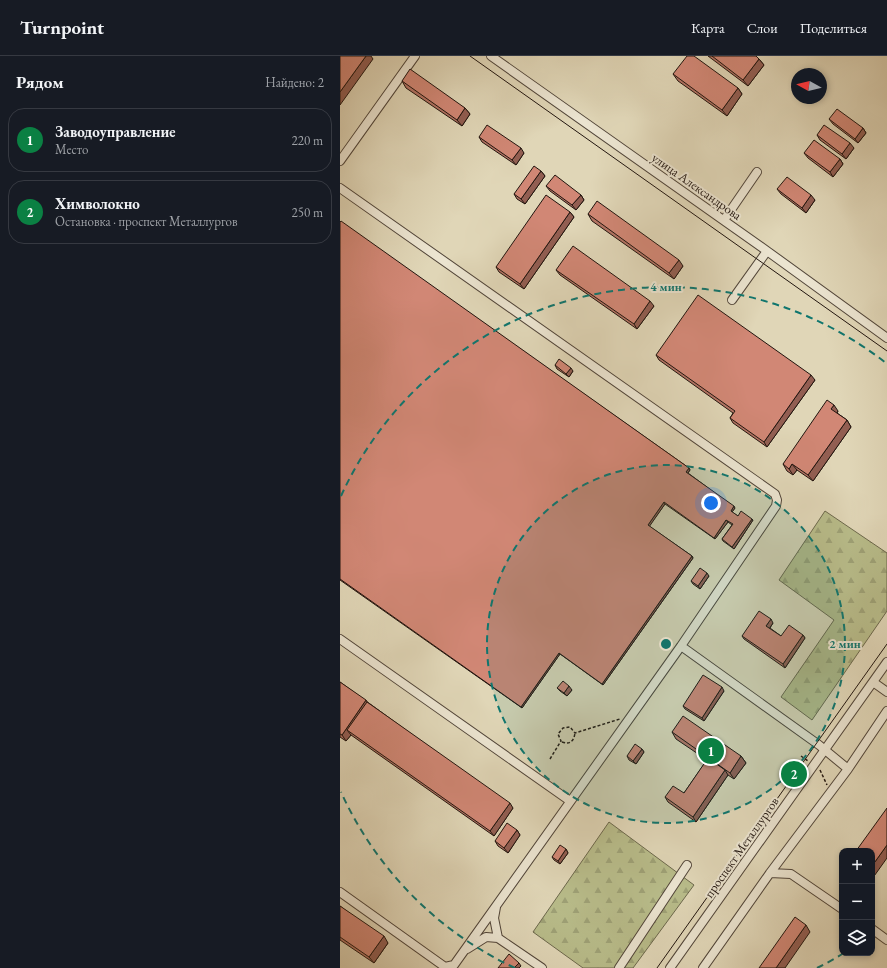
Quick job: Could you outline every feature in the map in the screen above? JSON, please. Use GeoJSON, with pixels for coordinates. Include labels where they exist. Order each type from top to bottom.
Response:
{"type":"FeatureCollection","features":[{"type":"Feature","properties":{"kind":"street"},"geometry":{"type":"LineString","coordinates":[[340,161],[415,56]]}},
{"type":"Feature","properties":{"kind":"street","name":"улица Александрова"},"geometry":{"type":"LineString","coordinates":[[491,56],[724,220],[887,338]]}},
{"type":"Feature","properties":{"kind":"street"},"geometry":{"type":"LineString","coordinates":[[724,220],[757,172]]}},
{"type":"Feature","properties":{"kind":"street"},"geometry":{"type":"LineString","coordinates":[[340,188],[775,494],[777,500],[776,506],[681,646],[454,965],[445,967],[340,892]]}},
{"type":"Feature","properties":{"kind":"street"},"geometry":{"type":"LineString","coordinates":[[732,300],[767,251]]}},
{"type":"Feature","properties":{"kind":"street"},"geometry":{"type":"LineString","coordinates":[[340,638],[570,801]]}},
{"type":"Feature","properties":{"kind":"street"},"geometry":{"type":"LineString","coordinates":[[681,646],[825,750],[848,769]]}},
{"type":"Feature","properties":{"kind":"street","name":"проспект Металлургов"},"geometry":{"type":"LineString","coordinates":[[670,968],[887,662]]}},
{"type":"Feature","properties":{"kind":"street"},"geometry":{"type":"LineString","coordinates":[[873,682],[887,692]]}},
{"type":"Feature","properties":{"kind":"street"},"geometry":{"type":"LineString","coordinates":[[703,968],[770,873],[848,769],[887,711]]}},
{"type":"Feature","properties":{"kind":"street"},"geometry":{"type":"LineString","coordinates":[[619,968],[687,865]]}},
{"type":"Feature","properties":{"kind":"street"},"geometry":{"type":"LineString","coordinates":[[770,873],[791,874],[839,907]]}},
{"type":"Feature","properties":{"kind":"street"},"geometry":{"type":"LineString","coordinates":[[496,906],[494,918],[498,938]]}},
{"type":"Feature","properties":{"kind":"street"},"geometry":{"type":"LineString","coordinates":[[875,932],[887,940]]}},
{"type":"Feature","properties":{"kind":"street"},"geometry":{"type":"LineString","coordinates":[[464,951],[486,937],[498,938],[542,968]]}},
{"type":"Feature","properties":{"kind":"path"},"geometry":{"type":"LineString","coordinates":[[575,733],[632,715]]}},
{"type":"Feature","properties":{"kind":"path"},"geometry":{"type":"LineString","coordinates":[[570,727],[575,733],[571,742],[566,743],[561,741],[558,734],[562,728],[570,727]]}},
{"type":"Feature","properties":{"kind":"path"},"geometry":{"type":"LineString","coordinates":[[550,759],[561,741]]}},
{"type":"Feature","properties":{"kind":"path"},"geometry":{"type":"LineString","coordinates":[[801,756],[809,762]]}},
{"type":"Feature","properties":{"kind":"path"},"geometry":{"type":"LineString","coordinates":[[820,768],[829,788]]}},
{"type":"Feature","properties":{"kind":"green space"},"geometry":{"type":"Polygon","coordinates":[[[825,511],[887,553],[887,611],[812,720],[781,697],[834,620],[779,580],[825,511]]]}},
{"type":"Feature","properties":{"kind":"green space"},"geometry":{"type":"Polygon","coordinates":[[[609,822],[694,885],[633,968],[583,968],[533,932],[609,822]]]}},
{"type":"Feature","properties":{"kind":"building"},"geometry":{"type":"Polygon","coordinates":[[[340,56],[366,56],[340,92],[340,56]]]}},
{"type":"Feature","properties":{"kind":"building"},"geometry":{"type":"Polygon","coordinates":[[[687,56],[694,56],[738,88],[722,110],[673,74],[687,56]]]}},
{"type":"Feature","properties":{"kind":"building"},"geometry":{"type":"Polygon","coordinates":[[[712,56],[756,56],[759,59],[743,80],[712,56]]]}},
{"type":"Feature","properties":{"kind":"building"},"geometry":{"type":"Polygon","coordinates":[[[410,69],[465,108],[457,120],[402,81],[410,69]]]}},
{"type":"Feature","properties":{"kind":"building"},"geometry":{"type":"Polygon","coordinates":[[[837,109],[863,128],[855,139],[829,119],[837,109]]]}},
{"type":"Feature","properties":{"kind":"building"},"geometry":{"type":"Polygon","coordinates":[[[487,125],[521,148],[512,160],[479,137],[487,125]]]}},
{"type":"Feature","properties":{"kind":"building"},"geometry":{"type":"Polygon","coordinates":[[[824,125],[850,143],[842,154],[817,135],[824,125]]]}},
{"type":"Feature","properties":{"kind":"building"},"geometry":{"type":"Polygon","coordinates":[[[814,140],[840,159],[830,172],[804,153],[814,140]]]}},
{"type":"Feature","properties":{"kind":"building"},"geometry":{"type":"Polygon","coordinates":[[[534,166],[541,171],[521,199],[514,194],[534,166]]]}},
{"type":"Feature","properties":{"kind":"building"},"geometry":{"type":"Polygon","coordinates":[[[555,175],[581,195],[572,205],[546,186],[555,175]]]}},
{"type":"Feature","properties":{"kind":"building"},"geometry":{"type":"Polygon","coordinates":[[[787,177],[811,195],[802,208],[777,189],[787,177]]]}},
{"type":"Feature","properties":{"kind":"building"},"geometry":{"type":"Polygon","coordinates":[[[546,195],[570,212],[520,284],[496,267],[546,195]]]}},
{"type":"Feature","properties":{"kind":"building"},"geometry":{"type":"Polygon","coordinates":[[[597,201],[679,260],[669,273],[588,214],[597,201]]]}},
{"type":"Feature","properties":{"kind":"building"},"geometry":{"type":"Polygon","coordinates":[[[341,221],[689,468],[686,472],[734,506],[731,511],[738,516],[741,511],[752,519],[732,547],[722,539],[733,524],[726,520],[714,538],[664,502],[648,525],[692,556],[602,684],[559,653],[521,707],[340,579],[341,221]]]}},
{"type":"Feature","properties":{"kind":"building"},"geometry":{"type":"Polygon","coordinates":[[[573,246],[650,301],[634,324],[556,270],[573,246]]]}},
{"type":"Feature","properties":{"kind":"building"},"geometry":{"type":"Polygon","coordinates":[[[698,295],[811,375],[764,442],[730,418],[735,411],[656,355],[698,295]]]}},
{"type":"Feature","properties":{"kind":"building"},"geometry":{"type":"Polygon","coordinates":[[[559,359],[571,368],[566,374],[555,365],[559,359]]]}},
{"type":"Feature","properties":{"kind":"building"},"geometry":{"type":"Polygon","coordinates":[[[827,400],[834,405],[831,409],[847,420],[808,475],[792,464],[789,469],[783,464],[827,400]]]}},
{"type":"Feature","properties":{"kind":"building"},"geometry":{"type":"Polygon","coordinates":[[[700,568],[707,573],[698,586],[691,581],[700,568]]]}},
{"type":"Feature","properties":{"kind":"building"},"geometry":{"type":"Polygon","coordinates":[[[759,611],[771,619],[766,626],[781,636],[789,625],[803,635],[783,664],[742,636],[759,611]]]}},
{"type":"Feature","properties":{"kind":"building"},"geometry":{"type":"Polygon","coordinates":[[[703,675],[722,687],[702,718],[683,706],[703,675]]]}},
{"type":"Feature","properties":{"kind":"building"},"geometry":{"type":"Polygon","coordinates":[[[563,681],[569,686],[564,693],[557,688],[563,681]]]}},
{"type":"Feature","properties":{"kind":"building"},"geometry":{"type":"Polygon","coordinates":[[[340,682],[366,700],[342,735],[340,734],[340,682]]]}},
{"type":"Feature","properties":{"kind":"building"},"geometry":{"type":"Polygon","coordinates":[[[367,702],[510,803],[490,831],[347,730],[367,702]]]}},
{"type":"Feature","properties":{"kind":"building"},"geometry":{"type":"Polygon","coordinates":[[[683,716],[741,756],[730,773],[672,732],[683,716]]]}},
{"type":"Feature","properties":{"kind":"building"},"geometry":{"type":"Polygon","coordinates":[[[635,744],[642,749],[633,761],[627,756],[635,744]]]}},
{"type":"Feature","properties":{"kind":"building"},"geometry":{"type":"Polygon","coordinates":[[[708,758],[725,770],[693,817],[665,797],[673,786],[684,793],[708,758]]]}},
{"type":"Feature","properties":{"kind":"building"},"geometry":{"type":"Polygon","coordinates":[[[887,808],[887,845],[875,862],[875,848],[858,848],[887,808]]]}},
{"type":"Feature","properties":{"kind":"building"},"geometry":{"type":"Polygon","coordinates":[[[507,823],[517,830],[504,848],[495,841],[507,823]]]}},
{"type":"Feature","properties":{"kind":"building"},"geometry":{"type":"Polygon","coordinates":[[[560,845],[566,849],[558,861],[552,857],[560,845]]]}},
{"type":"Feature","properties":{"kind":"building"},"geometry":{"type":"Polygon","coordinates":[[[340,906],[384,936],[369,957],[340,937],[340,906]]]}},
{"type":"Feature","properties":{"kind":"building"},"geometry":{"type":"Polygon","coordinates":[[[795,917],[806,925],[776,968],[759,968],[795,917]]]}},
{"type":"Feature","properties":{"kind":"building"},"geometry":{"type":"Polygon","coordinates":[[[509,954],[519,963],[514,968],[498,968],[509,954]]]}},
{"type":"Feature","properties":{"kind":"tram line"},"geometry":{"type":"LineString","coordinates":[[470,56],[887,351]]}},
{"type":"Feature","properties":{"kind":"tram line"},"geometry":{"type":"LineString","coordinates":[[657,968],[887,644]]}},
{"type":"Feature","properties":{"kind":"place","name":"Заводоуправление"},"geometry":{"type":"Point","coordinates":[711,751]}},
{"type":"Feature","properties":{"kind":"place","name":"Химволокно"},"geometry":{"type":"Point","coordinates":[794,774]}}]}
